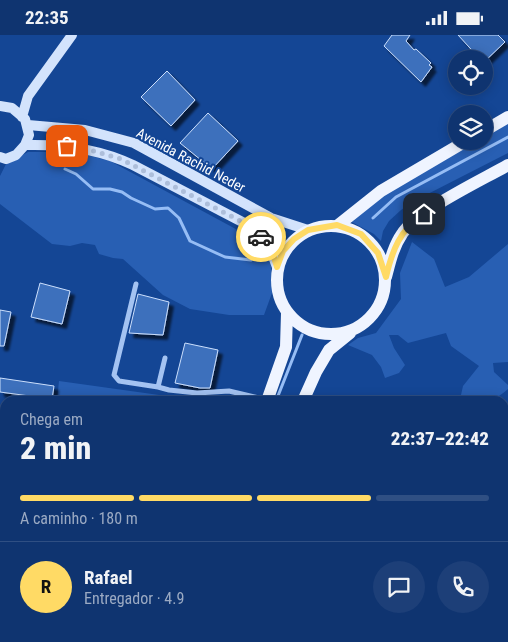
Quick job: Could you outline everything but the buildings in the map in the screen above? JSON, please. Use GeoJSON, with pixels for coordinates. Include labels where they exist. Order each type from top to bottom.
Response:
{"type":"FeatureCollection","features":[{"type":"Feature","properties":{"kind":"main road"},"geometry":{"type":"LineString","coordinates":[[2,161],[16,155],[25,145],[29,135],[25,121],[28,95],[72,35]]}},
{"type":"Feature","properties":{"kind":"main road"},"geometry":{"type":"LineString","coordinates":[[0,106],[12,108],[25,121]]}},
{"type":"Feature","properties":{"kind":"main road"},"geometry":{"type":"LineString","coordinates":[[493,126],[508,117]]}},
{"type":"Feature","properties":{"kind":"main road","name":"Avenida Rachid Neder"},"geometry":{"type":"LineString","coordinates":[[25,121],[85,130],[134,143],[258,212],[308,230]]}},
{"type":"Feature","properties":{"kind":"main road"},"geometry":{"type":"LineString","coordinates":[[25,145],[67,146],[114,156],[133,165],[250,226],[258,232],[272,251],[277,267]]}},
{"type":"Feature","properties":{"kind":"main road"},"geometry":{"type":"LineString","coordinates":[[352,331],[332,335],[312,332],[294,321],[287,313],[281,304],[276,286],[277,267],[283,251],[294,239],[308,230],[337,225],[381,191],[451,150]]}},
{"type":"Feature","properties":{"kind":"main road"},"geometry":{"type":"LineString","coordinates":[[304,396],[329,350],[352,331],[364,324],[377,309],[385,290],[392,252],[402,233],[415,219],[508,165]]}},
{"type":"Feature","properties":{"kind":"main road"},"geometry":{"type":"LineString","coordinates":[[337,225],[361,234],[378,253],[386,277]]}},
{"type":"Feature","properties":{"kind":"main road"},"geometry":{"type":"LineString","coordinates":[[269,396],[286,347],[287,313]]}},
{"type":"Feature","properties":{"kind":"street"},"geometry":{"type":"LineString","coordinates":[[136,284],[114,375],[119,381],[169,390],[197,393],[229,391],[248,396]]}},
{"type":"Feature","properties":{"kind":"street"},"geometry":{"type":"LineString","coordinates":[[158,387],[165,357]]}},
{"type":"Feature","properties":{"kind":"shaded area"},"geometry":{"type":"Polygon","coordinates":[[[508,123],[508,153],[416,200],[401,210],[389,221],[383,231],[381,241],[374,234],[348,220],[383,195],[462,150],[493,150],[493,132],[508,123]]]}},
{"type":"Feature","properties":{"kind":"shaded area"},"geometry":{"type":"Polygon","coordinates":[[[28,152],[75,152],[110,161],[245,234],[265,249],[271,258],[272,293],[264,315],[229,315],[190,309],[163,295],[123,259],[99,254],[95,245],[82,243],[70,246],[52,244],[0,204],[0,176],[6,164],[28,152]]]}},
{"type":"Feature","properties":{"kind":"shaded area"},"geometry":{"type":"Polygon","coordinates":[[[412,242],[434,259],[445,287],[469,277],[508,244],[508,362],[493,363],[494,372],[508,385],[508,389],[499,396],[461,395],[463,386],[479,366],[451,346],[446,333],[408,343],[398,335],[389,335],[394,348],[405,365],[399,373],[385,378],[381,367],[372,355],[348,345],[358,338],[376,333],[401,299],[400,273],[412,242]]]}},
{"type":"Feature","properties":{"kind":"shaded area"},"geometry":{"type":"Polygon","coordinates":[[[59,381],[166,396],[58,396],[59,381]]]}},
{"type":"Feature","properties":{"kind":"waterway"},"geometry":{"type":"LineString","coordinates":[[373,218],[396,197],[508,137]]}},
{"type":"Feature","properties":{"kind":"waterway"},"geometry":{"type":"LineString","coordinates":[[65,169],[76,174],[93,189],[110,189],[122,192],[155,209],[168,208],[179,218],[190,241],[225,257],[251,260]]}},
{"type":"Feature","properties":{"kind":"waterway"},"geometry":{"type":"LineString","coordinates":[[278,396],[302,335]]}},
{"type":"Feature","properties":{"kind":"way so far"},"geometry":{"type":"LineString","coordinates":[[67,146],[121,159],[250,226],[261,237]]}},
{"type":"Feature","properties":{"kind":"route"},"geometry":{"type":"LineString","coordinates":[[261,237],[272,251],[277,267],[283,251],[294,239],[308,230],[337,225],[361,234],[378,253],[386,277],[392,252],[402,233],[415,219],[424,214]]}}]}
